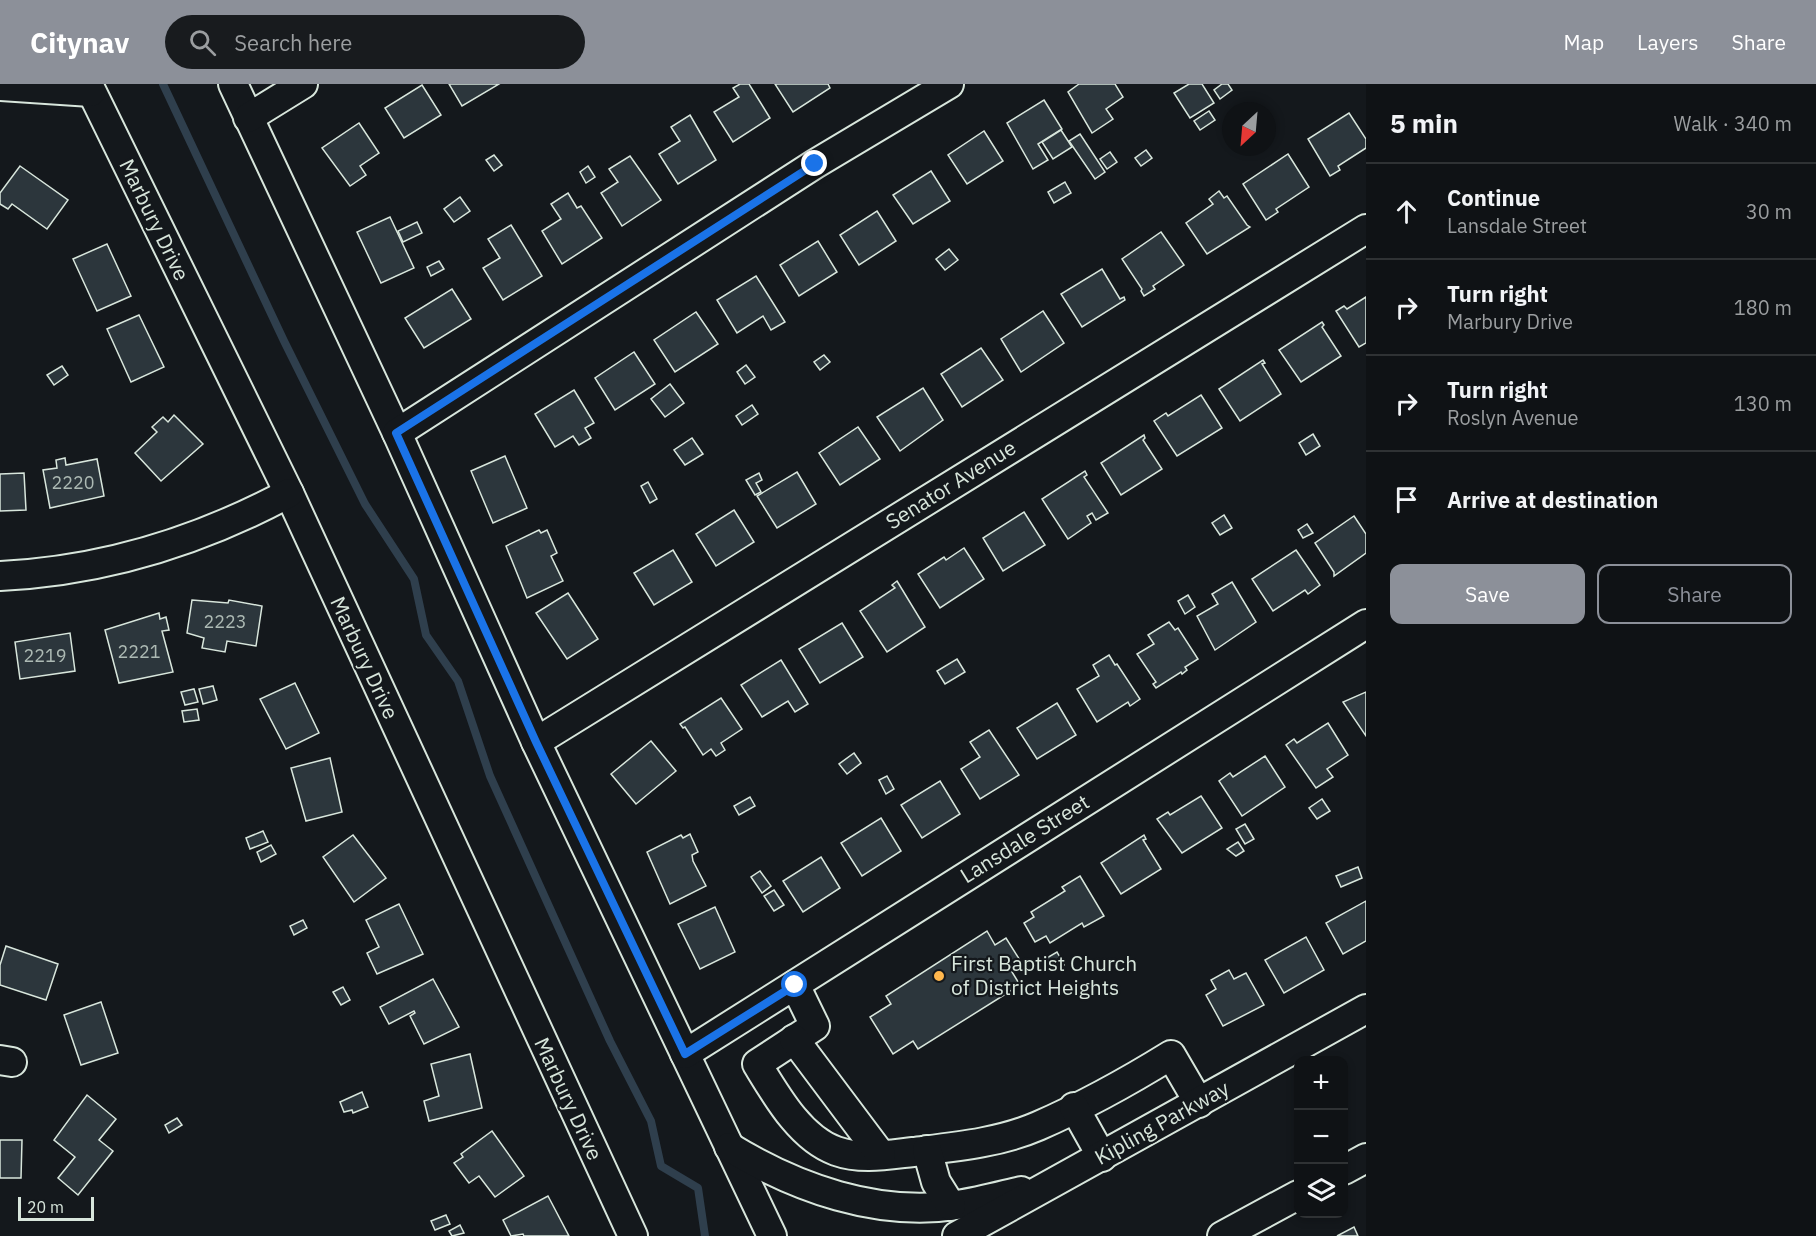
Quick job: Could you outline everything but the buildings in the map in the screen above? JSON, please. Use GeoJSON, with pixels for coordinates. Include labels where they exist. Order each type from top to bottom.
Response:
{"type":"FeatureCollection","features":[{"type":"Feature","properties":{"kind":"street"},"geometry":{"type":"LineString","coordinates":[[232,84],[396,433],[536,742],[772,1236]]}},
{"type":"Feature","properties":{"kind":"street"},"geometry":{"type":"LineString","coordinates":[[248,118],[303,84]]}},
{"type":"Feature","properties":{"kind":"street"},"geometry":{"type":"LineString","coordinates":[[396,433],[815,164],[950,84]]}},
{"type":"Feature","properties":{"kind":"street"},"geometry":{"type":"LineString","coordinates":[[0,86],[89,88]]}},
{"type":"Feature","properties":{"kind":"street","name":"Marbury Drive"},"geometry":{"type":"LineString","coordinates":[[89,88],[289,493],[633,1236]]}},
{"type":"Feature","properties":{"kind":"street","name":"Senator Avenue"},"geometry":{"type":"LineString","coordinates":[[536,742],[1366,229]]}},
{"type":"Feature","properties":{"kind":"street"},"geometry":{"type":"LineString","coordinates":[[0,576],[73,569],[148,553],[211,532],[289,493]]}},
{"type":"Feature","properties":{"kind":"street","name":"Lansdale Street"},"geometry":{"type":"LineString","coordinates":[[685,1054],[1366,624]]}},
{"type":"Feature","properties":{"kind":"street"},"geometry":{"type":"LineString","coordinates":[[795,985],[814,1026],[757,1064],[781,1102],[814,1138],[836,1151],[868,1157],[970,1145],[1036,1127],[1135,1077],[1171,1054],[1199,1103]]}},
{"type":"Feature","properties":{"kind":"street","name":"Kipling Parkway"},"geometry":{"type":"LineString","coordinates":[[957,1236],[1366,1009]]}},
{"type":"Feature","properties":{"kind":"street"},"geometry":{"type":"LineString","coordinates":[[794,1039],[881,1155]]}},
{"type":"Feature","properties":{"kind":"street"},"geometry":{"type":"LineString","coordinates":[[1074,1107],[1102,1157]]}},
{"type":"Feature","properties":{"kind":"street"},"geometry":{"type":"LineString","coordinates":[[729,1147],[762,1168],[829,1194],[892,1206],[951,1206],[1052,1184]]}},
{"type":"Feature","properties":{"kind":"street"},"geometry":{"type":"LineString","coordinates":[[927,1150],[936,1182],[951,1206]]}},
{"type":"Feature","properties":{"kind":"street"},"geometry":{"type":"LineString","coordinates":[[1348,1168],[1366,1158]]}},
{"type":"Feature","properties":{"kind":"street"},"geometry":{"type":"LineString","coordinates":[[1222,1236],[1294,1198]]}},
{"type":"Feature","properties":{"kind":"waterway"},"geometry":{"type":"LineString","coordinates":[[163,84],[284,341],[365,504],[414,579],[426,635],[458,681],[490,776],[610,1041],[651,1121],[661,1166],[698,1188],[705,1236]]}},
{"type":"Feature","properties":{"kind":"place","name":"First Baptist Church of District Heights"},"geometry":{"type":"Point","coordinates":[939,976]}},
{"type":"Feature","properties":{"kind":"route"},"geometry":{"type":"LineString","coordinates":[[795,985],[685,1054],[536,742],[396,433],[815,164]]}}]}
